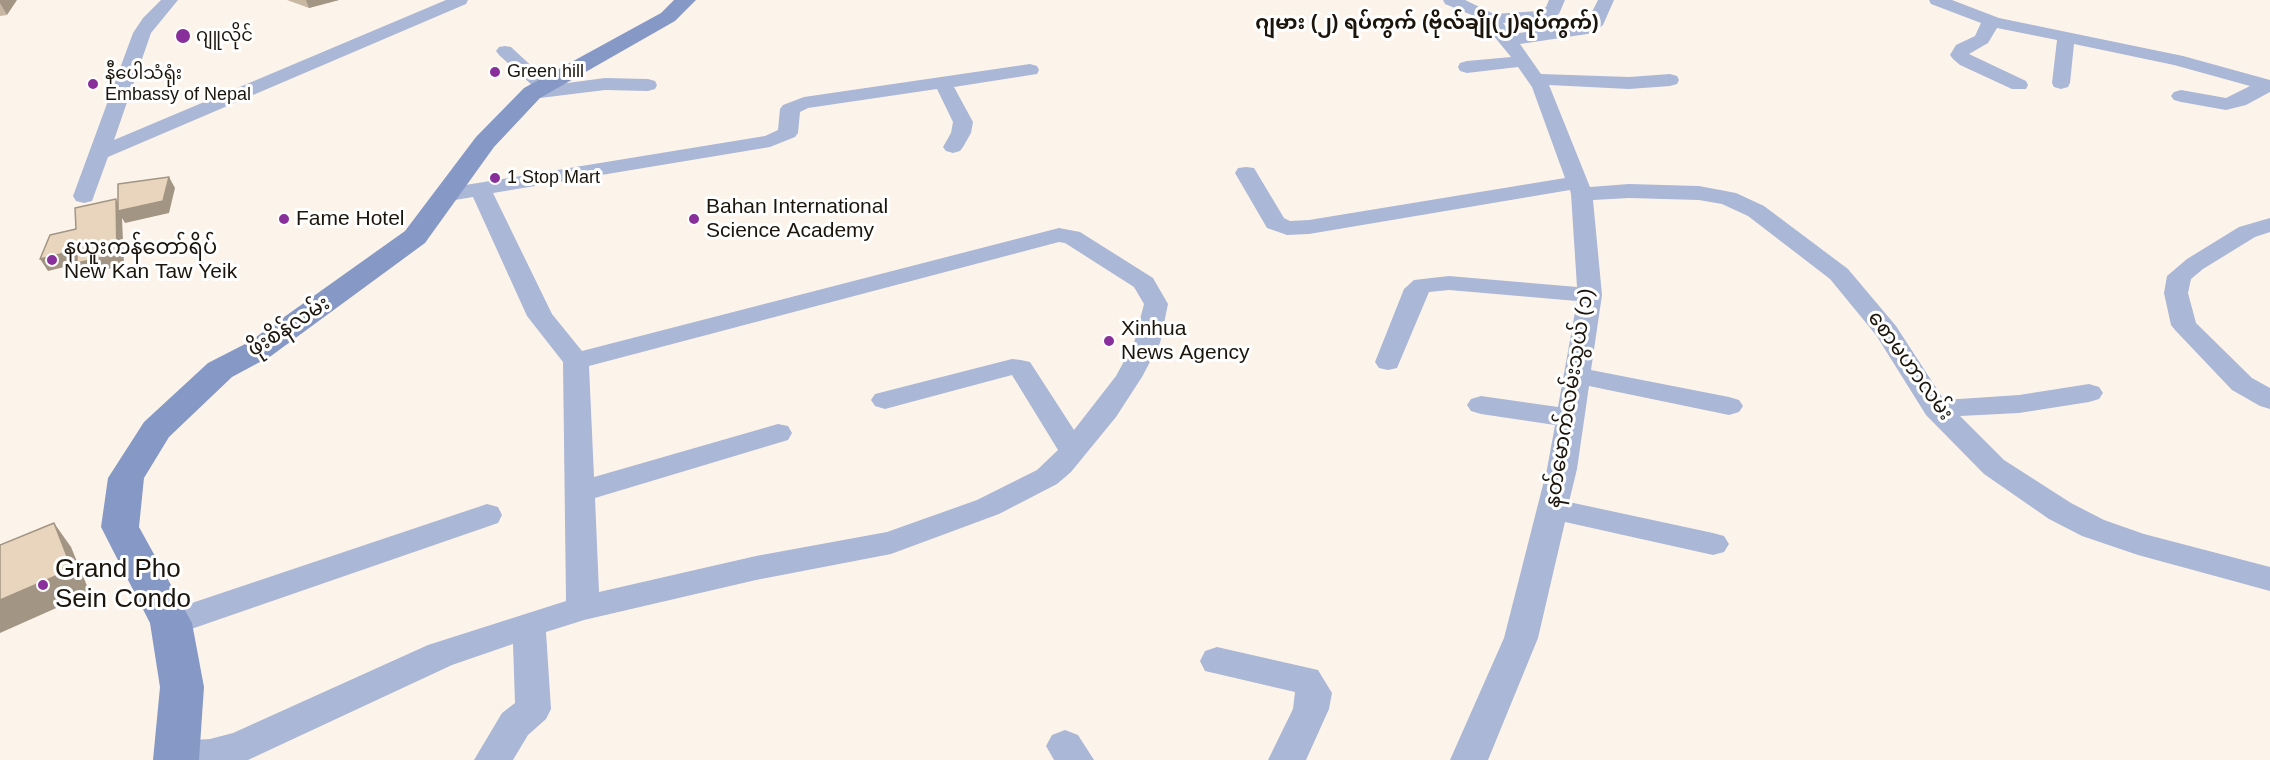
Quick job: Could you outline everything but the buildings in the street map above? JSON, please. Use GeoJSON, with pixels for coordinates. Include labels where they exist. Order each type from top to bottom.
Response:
{"type":"FeatureCollection","features":[{"type":"Feature","properties":{"kind":"main road","name":"ဖိုးစိန်လမ်း"},"geometry":{"type":"LineString","coordinates":[[177,758],[182,687],[171,623],[120,527],[126,478],[156,430],[220,370],[260,349],[416,237],[485,142],[537,89],[668,17],[686,0]]}},
{"type":"Feature","properties":{"kind":"street"},"geometry":{"type":"LineString","coordinates":[[84,196],[142,33],[170,0]]}},
{"type":"Feature","properties":{"kind":"street"},"geometry":{"type":"LineString","coordinates":[[100,153],[304,64],[460,0]]}},
{"type":"Feature","properties":{"kind":"street","name":"နတ်မောက်လမ်းသွယ် (၁)"},"geometry":{"type":"LineString","coordinates":[[1451,0],[1485,14],[1541,87],[1580,188],[1590,295],[1562,469],[1521,638],[1469,760]]}},
{"type":"Feature","properties":{"kind":"street"},"geometry":{"type":"LineString","coordinates":[[1490,19],[1541,16],[1553,10],[1557,0]]}},
{"type":"Feature","properties":{"kind":"street"},"geometry":{"type":"LineString","coordinates":[[1467,67],[1522,60],[1588,29],[1594,25],[1606,0]]}},
{"type":"Feature","properties":{"kind":"street"},"geometry":{"type":"LineString","coordinates":[[1937,0],[1994,22],[2177,60],[2268,86]]}},
{"type":"Feature","properties":{"kind":"street"},"geometry":{"type":"LineString","coordinates":[[1994,22],[1988,26],[1982,39],[1962,49],[1959,55],[1966,61],[2019,85]]}},
{"type":"Feature","properties":{"kind":"street"},"geometry":{"type":"LineString","coordinates":[[2061,83],[2066,37]]}},
{"type":"Feature","properties":{"kind":"street"},"geometry":{"type":"LineString","coordinates":[[304,64],[394,48]]}},
{"type":"Feature","properties":{"kind":"street"},"geometry":{"type":"LineString","coordinates":[[505,51],[537,89],[604,84],[648,85]]}},
{"type":"Feature","properties":{"kind":"street"},"geometry":{"type":"LineString","coordinates":[[1522,60],[1629,83],[1670,80]]}},
{"type":"Feature","properties":{"kind":"street"},"geometry":{"type":"LineString","coordinates":[[449,194],[770,141],[788,133],[790,109],[804,103],[1030,70]]}},
{"type":"Feature","properties":{"kind":"street"},"geometry":{"type":"LineString","coordinates":[[943,83],[963,122],[961,133],[953,147]]}},
{"type":"Feature","properties":{"kind":"street"},"geometry":{"type":"LineString","coordinates":[[2181,96],[2226,104],[2239,101],[2268,86]]}},
{"type":"Feature","properties":{"kind":"street","name":"စောမဟာလမ်း"},"geometry":{"type":"LineString","coordinates":[[1245,173],[1275,223],[1287,228],[1580,188],[1699,193],[1728,198],[1756,211],[1839,274],[1887,331],[1936,409],[1994,467],[2060,512],[2093,528],[2138,544],[2270,579]]}},
{"type":"Feature","properties":{"kind":"street"},"geometry":{"type":"LineString","coordinates":[[481,190],[540,316],[576,361],[583,608]]}},
{"type":"Feature","properties":{"kind":"street"},"geometry":{"type":"LineString","coordinates":[[2270,225],[2247,232],[2195,264],[2179,276],[2176,293],[2184,325],[2242,384],[2270,400]]}},
{"type":"Feature","properties":{"kind":"street"},"geometry":{"type":"LineString","coordinates":[[177,758],[210,755],[240,747],[440,655],[583,608],[756,568],[891,543],[988,507],[1030,486],[1061,465],[1106,411],[1129,377],[1147,343],[1154,324],[1156,303],[1144,283],[1066,235],[1059,235],[576,361]]}},
{"type":"Feature","properties":{"kind":"street"},"geometry":{"type":"LineString","coordinates":[[1388,362],[1416,289],[1424,285],[1449,284],[1590,295]]}},
{"type":"Feature","properties":{"kind":"street"},"geometry":{"type":"LineString","coordinates":[[885,400],[1012,367],[1021,369],[1073,451]]}},
{"type":"Feature","properties":{"kind":"street"},"geometry":{"type":"LineString","coordinates":[[1576,375],[1729,406]]}},
{"type":"Feature","properties":{"kind":"street"},"geometry":{"type":"LineString","coordinates":[[1936,409],[2019,404],[2089,393]]}},
{"type":"Feature","properties":{"kind":"street"},"geometry":{"type":"LineString","coordinates":[[1481,405],[1570,418]]}},
{"type":"Feature","properties":{"kind":"street"},"geometry":{"type":"LineString","coordinates":[[580,492],[778,433]]}},
{"type":"Feature","properties":{"kind":"street"},"geometry":{"type":"LineString","coordinates":[[1553,509],[1713,544]]}},
{"type":"Feature","properties":{"kind":"street"},"geometry":{"type":"LineString","coordinates":[[171,623],[487,515]]}},
{"type":"Feature","properties":{"kind":"street"},"geometry":{"type":"LineString","coordinates":[[493,760],[515,724],[533,709],[529,625]]}},
{"type":"Feature","properties":{"kind":"street"},"geometry":{"type":"LineString","coordinates":[[1217,661],[1306,680],[1314,693],[1311,709],[1287,760]]}},
{"type":"Feature","properties":{"kind":"place","name":"ဂျူလိုင်"},"geometry":{"type":"Point","coordinates":[183,36]}},
{"type":"Feature","properties":{"kind":"place","name":"Green hill"},"geometry":{"type":"Point","coordinates":[495,72]}},
{"type":"Feature","properties":{"kind":"place","name":"နီပေါသံရုံး Embassy of Nepal"},"geometry":{"type":"Point","coordinates":[93,84]}},
{"type":"Feature","properties":{"kind":"place","name":"1 Stop Mart"},"geometry":{"type":"Point","coordinates":[495,178]}},
{"type":"Feature","properties":{"kind":"place","name":"Fame Hotel"},"geometry":{"type":"Point","coordinates":[284,219]}},
{"type":"Feature","properties":{"kind":"place","name":"Bahan International Science Academy"},"geometry":{"type":"Point","coordinates":[694,219]}},
{"type":"Feature","properties":{"kind":"place","name":"နယူးကန်တော်ရိပ် New Kan Taw Yeik"},"geometry":{"type":"Point","coordinates":[52,260]}},
{"type":"Feature","properties":{"kind":"place","name":"Xinhua News Agency"},"geometry":{"type":"Point","coordinates":[1109,341]}},
{"type":"Feature","properties":{"kind":"place","name":"Grand Pho Sein Condo"},"geometry":{"type":"Point","coordinates":[43,585]}},
{"type":"Feature","properties":{"kind":"district","name":"ဂျမား (၂) ရပ်ကွက် (ဗိုလ်ချို(၂)ရပ်ကွက်)"},"geometry":{"type":"Point","coordinates":[1427,23]}}]}
